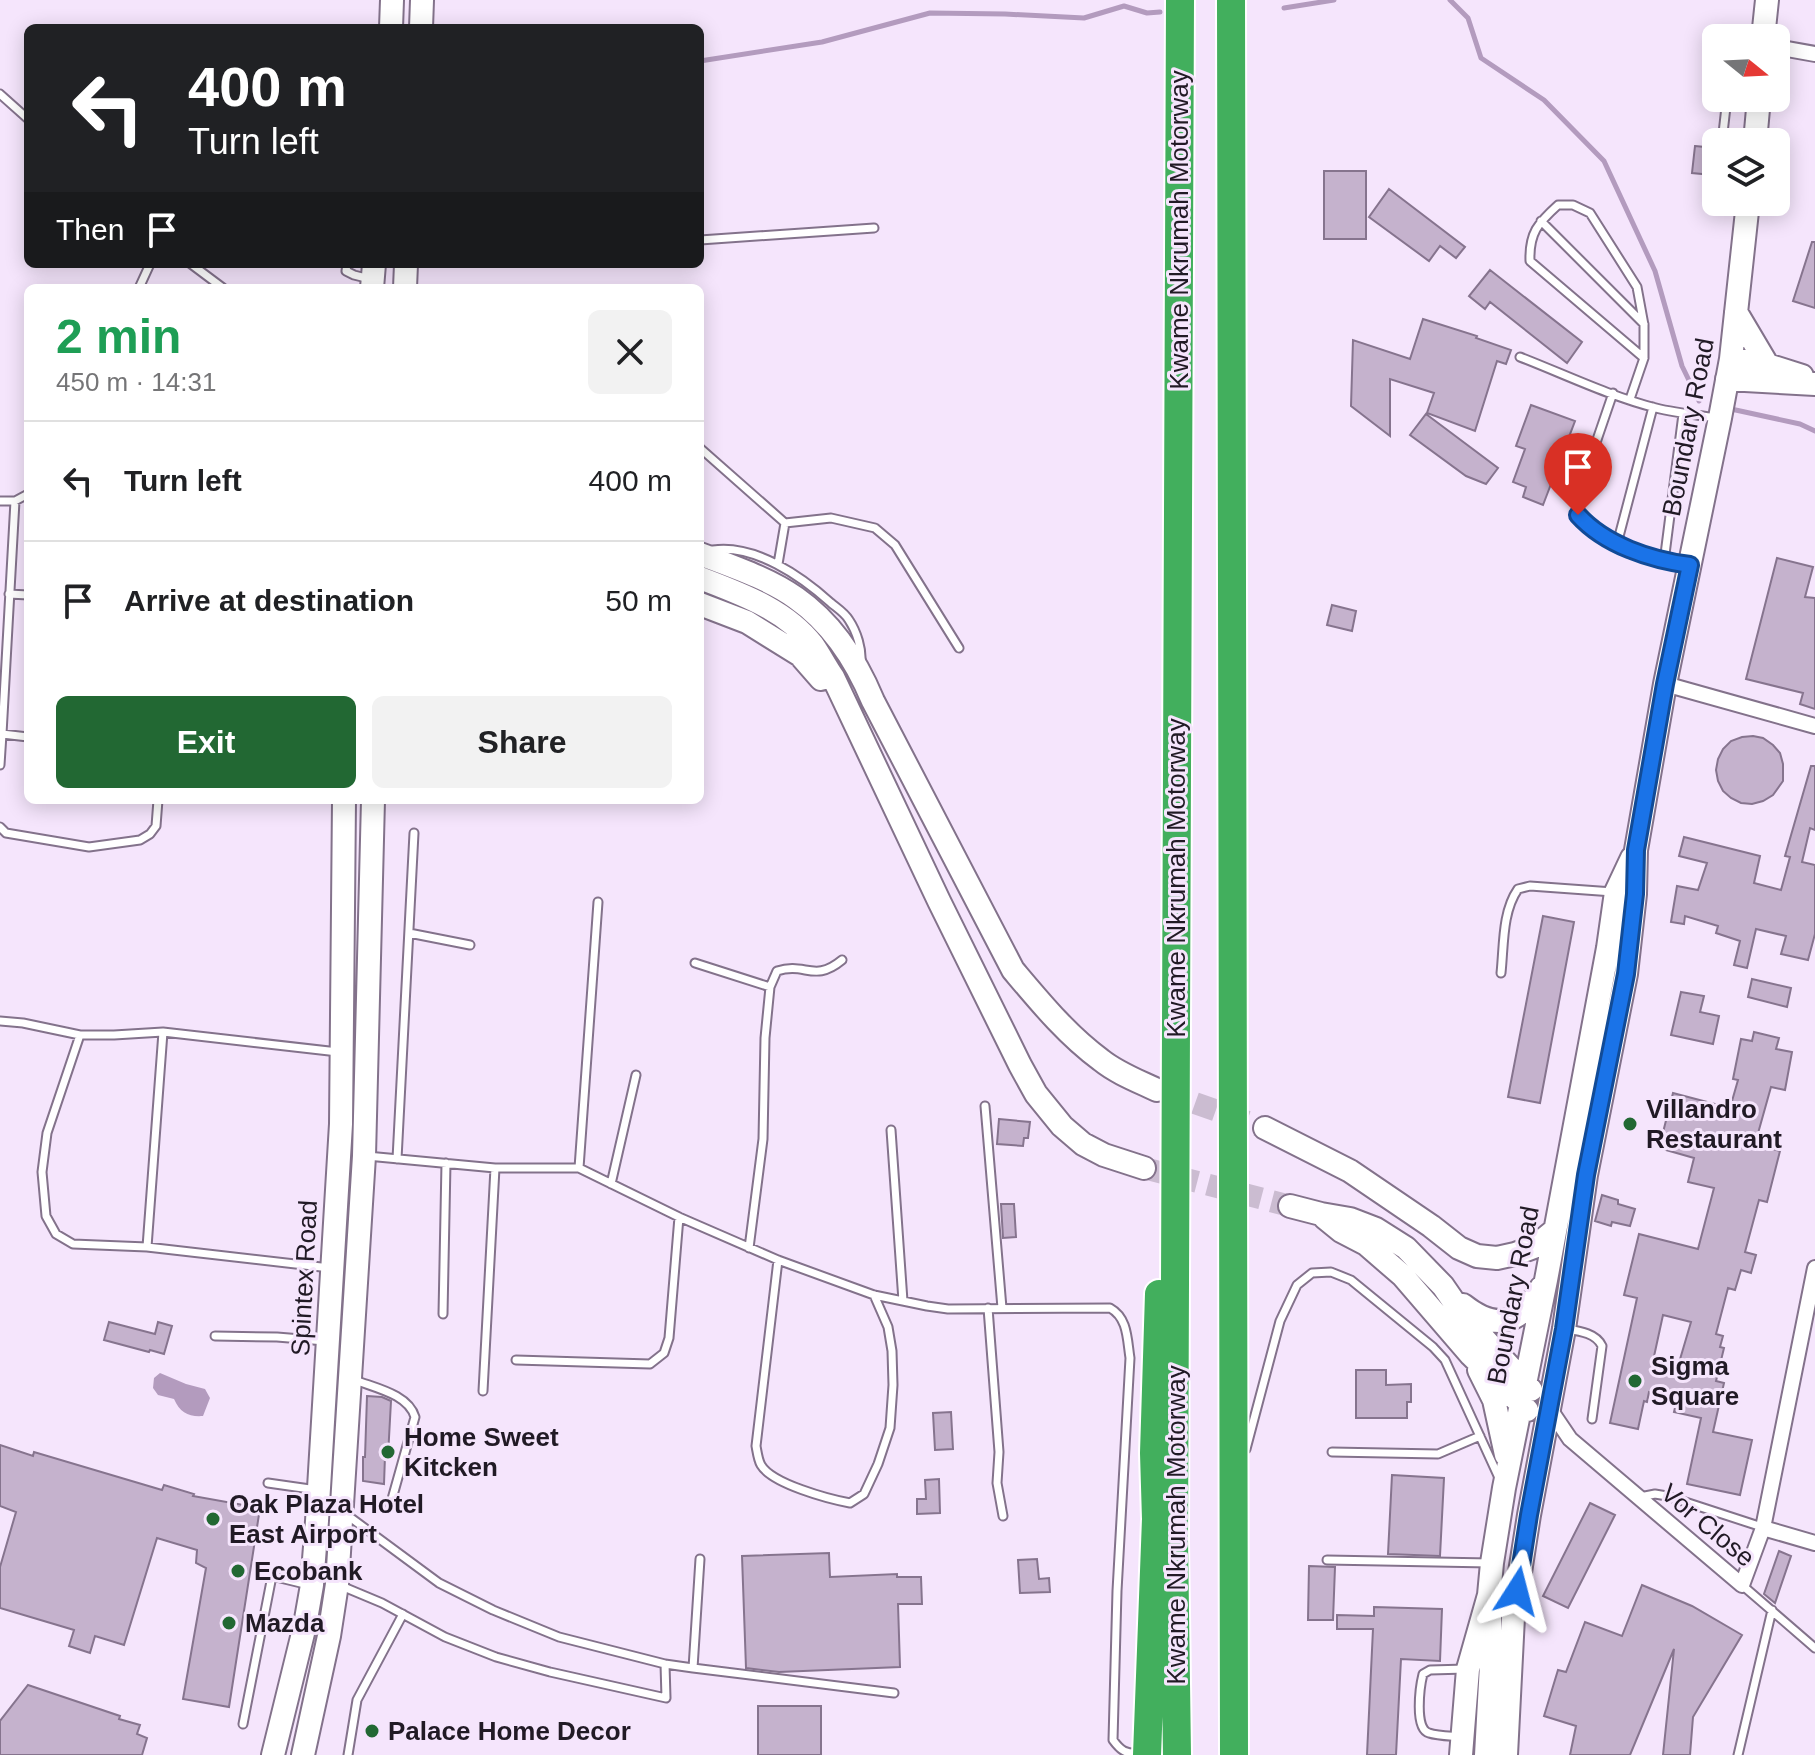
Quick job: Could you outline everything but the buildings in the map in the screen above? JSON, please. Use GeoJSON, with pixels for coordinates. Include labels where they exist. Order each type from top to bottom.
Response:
{"type":"FeatureCollection","features":[{"type":"Feature","properties":{"kind":"highway","name":"Kwame Nkrumah Motorway"},"geometry":{"type":"LineString","coordinates":[[1177,1755],[1174,1540],[1180,0]]}},
{"type":"Feature","properties":{"kind":"highway","name":"Kwame Nkrumah Motorway"},"geometry":{"type":"LineString","coordinates":[[1231,0],[1234,1755]]}},
{"type":"Feature","properties":{"kind":"highway"},"geometry":{"type":"LineString","coordinates":[[1133,1753],[1156,1519],[1157,1307],[1167,1233],[1175,1203]]}},
{"type":"Feature","properties":{"kind":"main road"},"geometry":{"type":"LineString","coordinates":[[391,24],[392,0]]}},
{"type":"Feature","properties":{"kind":"main road"},"geometry":{"type":"LineString","coordinates":[[421,24],[422,0]]}},
{"type":"Feature","properties":{"kind":"main road"},"geometry":{"type":"LineString","coordinates":[[1764,24],[1767,0]]}},
{"type":"Feature","properties":{"kind":"main road","name":"Boundary Road"},"geometry":{"type":"LineString","coordinates":[[1462,1746],[1468,1669],[1489,1595],[1508,1464],[1608,948],[1636,850],[1665,684],[1722,411],[1746,216]]}},
{"type":"Feature","properties":{"kind":"main road"},"geometry":{"type":"LineString","coordinates":[[1736,312],[1765,374]]}},
{"type":"Feature","properties":{"kind":"main road"},"geometry":{"type":"LineString","coordinates":[[1729,369],[1735,358],[1765,374],[1815,382]]}},
{"type":"Feature","properties":{"kind":"main road"},"geometry":{"type":"LineString","coordinates":[[1722,411],[1765,374]]}},
{"type":"Feature","properties":{"kind":"main road"},"geometry":{"type":"LineString","coordinates":[[704,555],[795,597],[821,618],[844,645],[861,672],[873,701],[1013,970],[1064,1028],[1102,1062],[1157,1090]]}},
{"type":"Feature","properties":{"kind":"main road"},"geometry":{"type":"LineString","coordinates":[[704,580],[766,606],[792,624],[812,644],[833,677],[1036,1094],[1062,1126],[1083,1144],[1104,1155],[1144,1168]]}},
{"type":"Feature","properties":{"kind":"main road"},"geometry":{"type":"LineString","coordinates":[[704,606],[747,622],[800,655],[846,707]]}},
{"type":"Feature","properties":{"kind":"main road"},"geometry":{"type":"LineString","coordinates":[[905,829],[916,784]]}},
{"type":"Feature","properties":{"kind":"main road","name":"Spintex Road"},"geometry":{"type":"LineString","coordinates":[[273,1755],[312,1585],[341,1124],[344,804]]}},
{"type":"Feature","properties":{"kind":"main road","name":"Spintex Road"},"geometry":{"type":"LineString","coordinates":[[303,1755],[337,1584],[364,1156],[373,804]]}},
{"type":"Feature","properties":{"kind":"main road"},"geometry":{"type":"LineString","coordinates":[[370,939],[385,863],[389,804]]}},
{"type":"Feature","properties":{"kind":"main road","name":"Boundary Road"},"geometry":{"type":"LineString","coordinates":[[1506,1755],[1513,1617],[1564,1329],[1586,1175],[1626,974],[1625,893]]}},
{"type":"Feature","properties":{"kind":"main road"},"geometry":{"type":"LineString","coordinates":[[1265,1128],[1350,1171],[1459,1248],[1477,1256],[1497,1258],[1515,1254],[1534,1247],[1555,1230]]}},
{"type":"Feature","properties":{"kind":"main road"},"geometry":{"type":"LineString","coordinates":[[1290,1206],[1350,1219],[1376,1229],[1406,1248],[1443,1286],[1522,1393],[1547,1419]]}},
{"type":"Feature","properties":{"kind":"main road"},"geometry":{"type":"LineString","coordinates":[[1321,1214],[1341,1231],[1366,1244],[1403,1276],[1471,1355],[1522,1393]]}},
{"type":"Feature","properties":{"kind":"main road"},"geometry":{"type":"LineString","coordinates":[[1450,1295],[1472,1312],[1491,1321],[1505,1322],[1527,1308],[1546,1280]]}},
{"type":"Feature","properties":{"kind":"main road"},"geometry":{"type":"LineString","coordinates":[[1471,1355],[1494,1400],[1508,1464]]}},
{"type":"Feature","properties":{"kind":"main road"},"geometry":{"type":"LineString","coordinates":[[1486,1755],[1491,1665],[1489,1595]]}},
{"type":"Feature","properties":{"kind":"street"},"geometry":{"type":"LineString","coordinates":[[1790,50],[1815,54]]}},
{"type":"Feature","properties":{"kind":"street"},"geometry":{"type":"LineString","coordinates":[[1665,684],[1815,726]]}},
{"type":"Feature","properties":{"kind":"street"},"geometry":{"type":"LineString","coordinates":[[1742,1585],[1763,1528],[1815,1268]]}},
{"type":"Feature","properties":{"kind":"street","name":"Vor Close"},"geometry":{"type":"LineString","coordinates":[[1547,1419],[1742,1585]]}},
{"type":"Feature","properties":{"kind":"street","name":"Vor Close"},"geometry":{"type":"LineString","coordinates":[[1547,1419],[1570,1439]]}},
{"type":"Feature","properties":{"kind":"street"},"geometry":{"type":"LineString","coordinates":[[1763,1528],[1815,1543]]}},
{"type":"Feature","properties":{"kind":"lane"},"geometry":{"type":"LineString","coordinates":[[0,94],[24,116]]}},
{"type":"Feature","properties":{"kind":"lane"},"geometry":{"type":"LineString","coordinates":[[1630,399],[1644,358],[1644,325],[1637,287],[1590,213],[1573,205],[1558,205],[1541,221],[1529,243],[1530,261],[1644,358]]}},
{"type":"Feature","properties":{"kind":"lane"},"geometry":{"type":"LineString","coordinates":[[1541,221],[1644,325]]}},
{"type":"Feature","properties":{"kind":"lane"},"geometry":{"type":"LineString","coordinates":[[704,240],[874,228]]}},
{"type":"Feature","properties":{"kind":"lane"},"geometry":{"type":"LineString","coordinates":[[196,268],[218,284]]}},
{"type":"Feature","properties":{"kind":"lane"},"geometry":{"type":"LineString","coordinates":[[346,268],[346,271],[354,275],[373,277]]}},
{"type":"Feature","properties":{"kind":"lane"},"geometry":{"type":"LineString","coordinates":[[1520,357],[1653,407],[1683,414],[1722,411]]}},
{"type":"Feature","properties":{"kind":"lane"},"geometry":{"type":"LineString","coordinates":[[1613,393],[1576,501],[1578,515],[1617,544],[1664,562],[1690,565]]}},
{"type":"Feature","properties":{"kind":"lane"},"geometry":{"type":"LineString","coordinates":[[1617,544],[1653,407]]}},
{"type":"Feature","properties":{"kind":"lane"},"geometry":{"type":"LineString","coordinates":[[1664,562],[1683,414]]}},
{"type":"Feature","properties":{"kind":"lane"},"geometry":{"type":"LineString","coordinates":[[704,452],[785,523],[831,518],[875,528],[895,545],[959,648]]}},
{"type":"Feature","properties":{"kind":"lane"},"geometry":{"type":"LineString","coordinates":[[0,501],[15,501],[24,496]]}},
{"type":"Feature","properties":{"kind":"lane"},"geometry":{"type":"LineString","coordinates":[[0,765],[15,501]]}},
{"type":"Feature","properties":{"kind":"lane"},"geometry":{"type":"LineString","coordinates":[[778,564],[785,523]]}},
{"type":"Feature","properties":{"kind":"lane"},"geometry":{"type":"LineString","coordinates":[[704,552],[725,548],[764,559],[809,583],[849,619],[862,651],[861,672]]}},
{"type":"Feature","properties":{"kind":"lane"},"geometry":{"type":"LineString","coordinates":[[9,594],[24,595]]}},
{"type":"Feature","properties":{"kind":"lane"},"geometry":{"type":"LineString","coordinates":[[2,734],[24,737]]}},
{"type":"Feature","properties":{"kind":"lane"},"geometry":{"type":"LineString","coordinates":[[0,827],[6,833],[89,847],[140,840],[156,826],[158,804]]}},
{"type":"Feature","properties":{"kind":"lane"},"geometry":{"type":"LineString","coordinates":[[397,1159],[414,833]]}},
{"type":"Feature","properties":{"kind":"lane"},"geometry":{"type":"LineString","coordinates":[[1501,973],[1508,913],[1518,889],[1530,886],[1625,893]]}},
{"type":"Feature","properties":{"kind":"lane"},"geometry":{"type":"LineString","coordinates":[[579,1168],[598,902]]}},
{"type":"Feature","properties":{"kind":"lane"},"geometry":{"type":"LineString","coordinates":[[409,933],[470,945]]}},
{"type":"Feature","properties":{"kind":"lane"},"geometry":{"type":"LineString","coordinates":[[749,1248],[763,1139],[765,1038],[770,987],[777,971],[786,968],[815,972],[830,970],[842,960]]}},
{"type":"Feature","properties":{"kind":"lane"},"geometry":{"type":"LineString","coordinates":[[695,963],[770,987]]}},
{"type":"Feature","properties":{"kind":"lane"},"geometry":{"type":"LineString","coordinates":[[0,1021],[80,1035],[163,1032],[341,1052]]}},
{"type":"Feature","properties":{"kind":"lane"},"geometry":{"type":"LineString","coordinates":[[147,1247],[163,1032]]}},
{"type":"Feature","properties":{"kind":"lane"},"geometry":{"type":"LineString","coordinates":[[80,1035],[47,1133],[42,1172],[46,1216],[56,1234],[73,1244],[147,1247],[332,1268]]}},
{"type":"Feature","properties":{"kind":"lane"},"geometry":{"type":"LineString","coordinates":[[611,1184],[636,1075]]}},
{"type":"Feature","properties":{"kind":"lane"},"geometry":{"type":"LineString","coordinates":[[985,1106],[1002,1308]]}},
{"type":"Feature","properties":{"kind":"lane"},"geometry":{"type":"LineString","coordinates":[[891,1130],[903,1301]]}},
{"type":"Feature","properties":{"kind":"lane"},"geometry":{"type":"LineString","coordinates":[[364,1156],[495,1168],[579,1168],[749,1248],[874,1295],[948,1309],[1110,1308],[1118,1312],[1124,1321],[1130,1358],[1117,1591],[1113,1740],[1133,1753]]}},
{"type":"Feature","properties":{"kind":"lane"},"geometry":{"type":"LineString","coordinates":[[443,1314],[446,1163]]}},
{"type":"Feature","properties":{"kind":"lane"},"geometry":{"type":"LineString","coordinates":[[483,1391],[495,1168]]}},
{"type":"Feature","properties":{"kind":"lane"},"geometry":{"type":"LineString","coordinates":[[516,1360],[650,1364],[664,1353],[669,1338],[679,1217]]}},
{"type":"Feature","properties":{"kind":"lane"},"geometry":{"type":"LineString","coordinates":[[778,1260],[756,1446],[761,1465],[774,1477],[806,1491],[850,1503],[864,1494],[890,1428],[892,1351],[888,1327],[874,1295]]}},
{"type":"Feature","properties":{"kind":"lane"},"geometry":{"type":"LineString","coordinates":[[1244,1454],[1280,1321],[1297,1285],[1312,1273],[1331,1272],[1351,1280],[1445,1360],[1504,1488]]}},
{"type":"Feature","properties":{"kind":"lane"},"geometry":{"type":"LineString","coordinates":[[988,1308],[999,1452],[997,1483],[1003,1516]]}},
{"type":"Feature","properties":{"kind":"lane"},"geometry":{"type":"LineString","coordinates":[[1564,1329],[1585,1332],[1600,1341],[1602,1346],[1592,1419]]}},
{"type":"Feature","properties":{"kind":"lane"},"geometry":{"type":"LineString","coordinates":[[215,1336],[328,1342]]}},
{"type":"Feature","properties":{"kind":"lane"},"geometry":{"type":"LineString","coordinates":[[350,1378],[397,1397],[405,1402],[415,1417],[390,1506]]}},
{"type":"Feature","properties":{"kind":"lane"},"geometry":{"type":"LineString","coordinates":[[1332,1452],[1438,1454],[1480,1436]]}},
{"type":"Feature","properties":{"kind":"lane"},"geometry":{"type":"LineString","coordinates":[[1233,1498],[1241,1469]]}},
{"type":"Feature","properties":{"kind":"lane"},"geometry":{"type":"LineString","coordinates":[[268,1483],[319,1490]]}},
{"type":"Feature","properties":{"kind":"lane"},"geometry":{"type":"LineString","coordinates":[[1638,1497],[1655,1494],[1667,1496],[1763,1528]]}},
{"type":"Feature","properties":{"kind":"lane"},"geometry":{"type":"LineString","coordinates":[[342,1511],[439,1583],[493,1610],[559,1637],[665,1664],[894,1693]]}},
{"type":"Feature","properties":{"kind":"lane"},"geometry":{"type":"LineString","coordinates":[[693,1668],[700,1559]]}},
{"type":"Feature","properties":{"kind":"lane"},"geometry":{"type":"LineString","coordinates":[[1327,1560],[1492,1563]]}},
{"type":"Feature","properties":{"kind":"lane"},"geometry":{"type":"LineString","coordinates":[[243,1724],[272,1576],[312,1585]]}},
{"type":"Feature","properties":{"kind":"lane"},"geometry":{"type":"LineString","coordinates":[[337,1584],[445,1637],[496,1657],[550,1672],[666,1698],[665,1664]]}},
{"type":"Feature","properties":{"kind":"lane","name":"Vor Close"},"geometry":{"type":"LineString","coordinates":[[1742,1585],[1815,1648]]}},
{"type":"Feature","properties":{"kind":"lane"},"geometry":{"type":"LineString","coordinates":[[1738,1755],[1772,1610]]}},
{"type":"Feature","properties":{"kind":"lane"},"geometry":{"type":"LineString","coordinates":[[348,1755],[357,1700],[403,1614]]}},
{"type":"Feature","properties":{"kind":"lane"},"geometry":{"type":"LineString","coordinates":[[1462,1746],[1423,1730],[1420,1723],[1421,1682],[1423,1674],[1430,1670],[1468,1669]]}},
{"type":"Feature","properties":{"kind":"shaded area"},"geometry":{"type":"Polygon","coordinates":[[[160,1373],[205,1389],[210,1398],[203,1416],[186,1413],[174,1399],[158,1395],[153,1388],[154,1378],[160,1373]]]}},
{"type":"Feature","properties":{"kind":"waterway"},"geometry":{"type":"LineString","coordinates":[[1284,8],[1334,0]]}},
{"type":"Feature","properties":{"kind":"waterway"},"geometry":{"type":"LineString","coordinates":[[1450,0],[1468,18],[1481,58],[1544,100],[1604,161],[1655,271],[1682,366],[1699,401]]}},
{"type":"Feature","properties":{"kind":"waterway"},"geometry":{"type":"LineString","coordinates":[[704,60],[822,42],[930,13],[1084,18],[1124,6],[1147,13],[1160,12]]}},
{"type":"Feature","properties":{"kind":"waterway"},"geometry":{"type":"LineString","coordinates":[[1731,409],[1800,424],[1815,431]]}},
{"type":"Feature","properties":{"kind":"tunnel"},"geometry":{"type":"LineString","coordinates":[[1164,1092],[1265,1128]]}},
{"type":"Feature","properties":{"kind":"tunnel"},"geometry":{"type":"LineString","coordinates":[[1144,1168],[1290,1206]]}},
{"type":"Feature","properties":{"kind":"place","name":"Villandro Restaurant"},"geometry":{"type":"Point","coordinates":[1630,1124]}},
{"type":"Feature","properties":{"kind":"place","name":"Sigma Square"},"geometry":{"type":"Point","coordinates":[1635,1381]}},
{"type":"Feature","properties":{"kind":"place","name":"Home Sweet Kitcken"},"geometry":{"type":"Point","coordinates":[388,1452]}},
{"type":"Feature","properties":{"kind":"place","name":"Oak Plaza Hotel East Airport"},"geometry":{"type":"Point","coordinates":[213,1519]}},
{"type":"Feature","properties":{"kind":"place","name":"Ecobank"},"geometry":{"type":"Point","coordinates":[238,1571]}},
{"type":"Feature","properties":{"kind":"place","name":"Mazda"},"geometry":{"type":"Point","coordinates":[229,1623]}},
{"type":"Feature","properties":{"kind":"place","name":"Palace Home Decor"},"geometry":{"type":"Point","coordinates":[372,1731]}},
{"type":"Feature","properties":{"kind":"route"},"geometry":{"type":"LineString","coordinates":[[1517,1591],[1564,1329],[1586,1175],[1626,974],[1635,894],[1636,850],[1665,684],[1690,565],[1664,562],[1617,544],[1578,515]]}}]}
